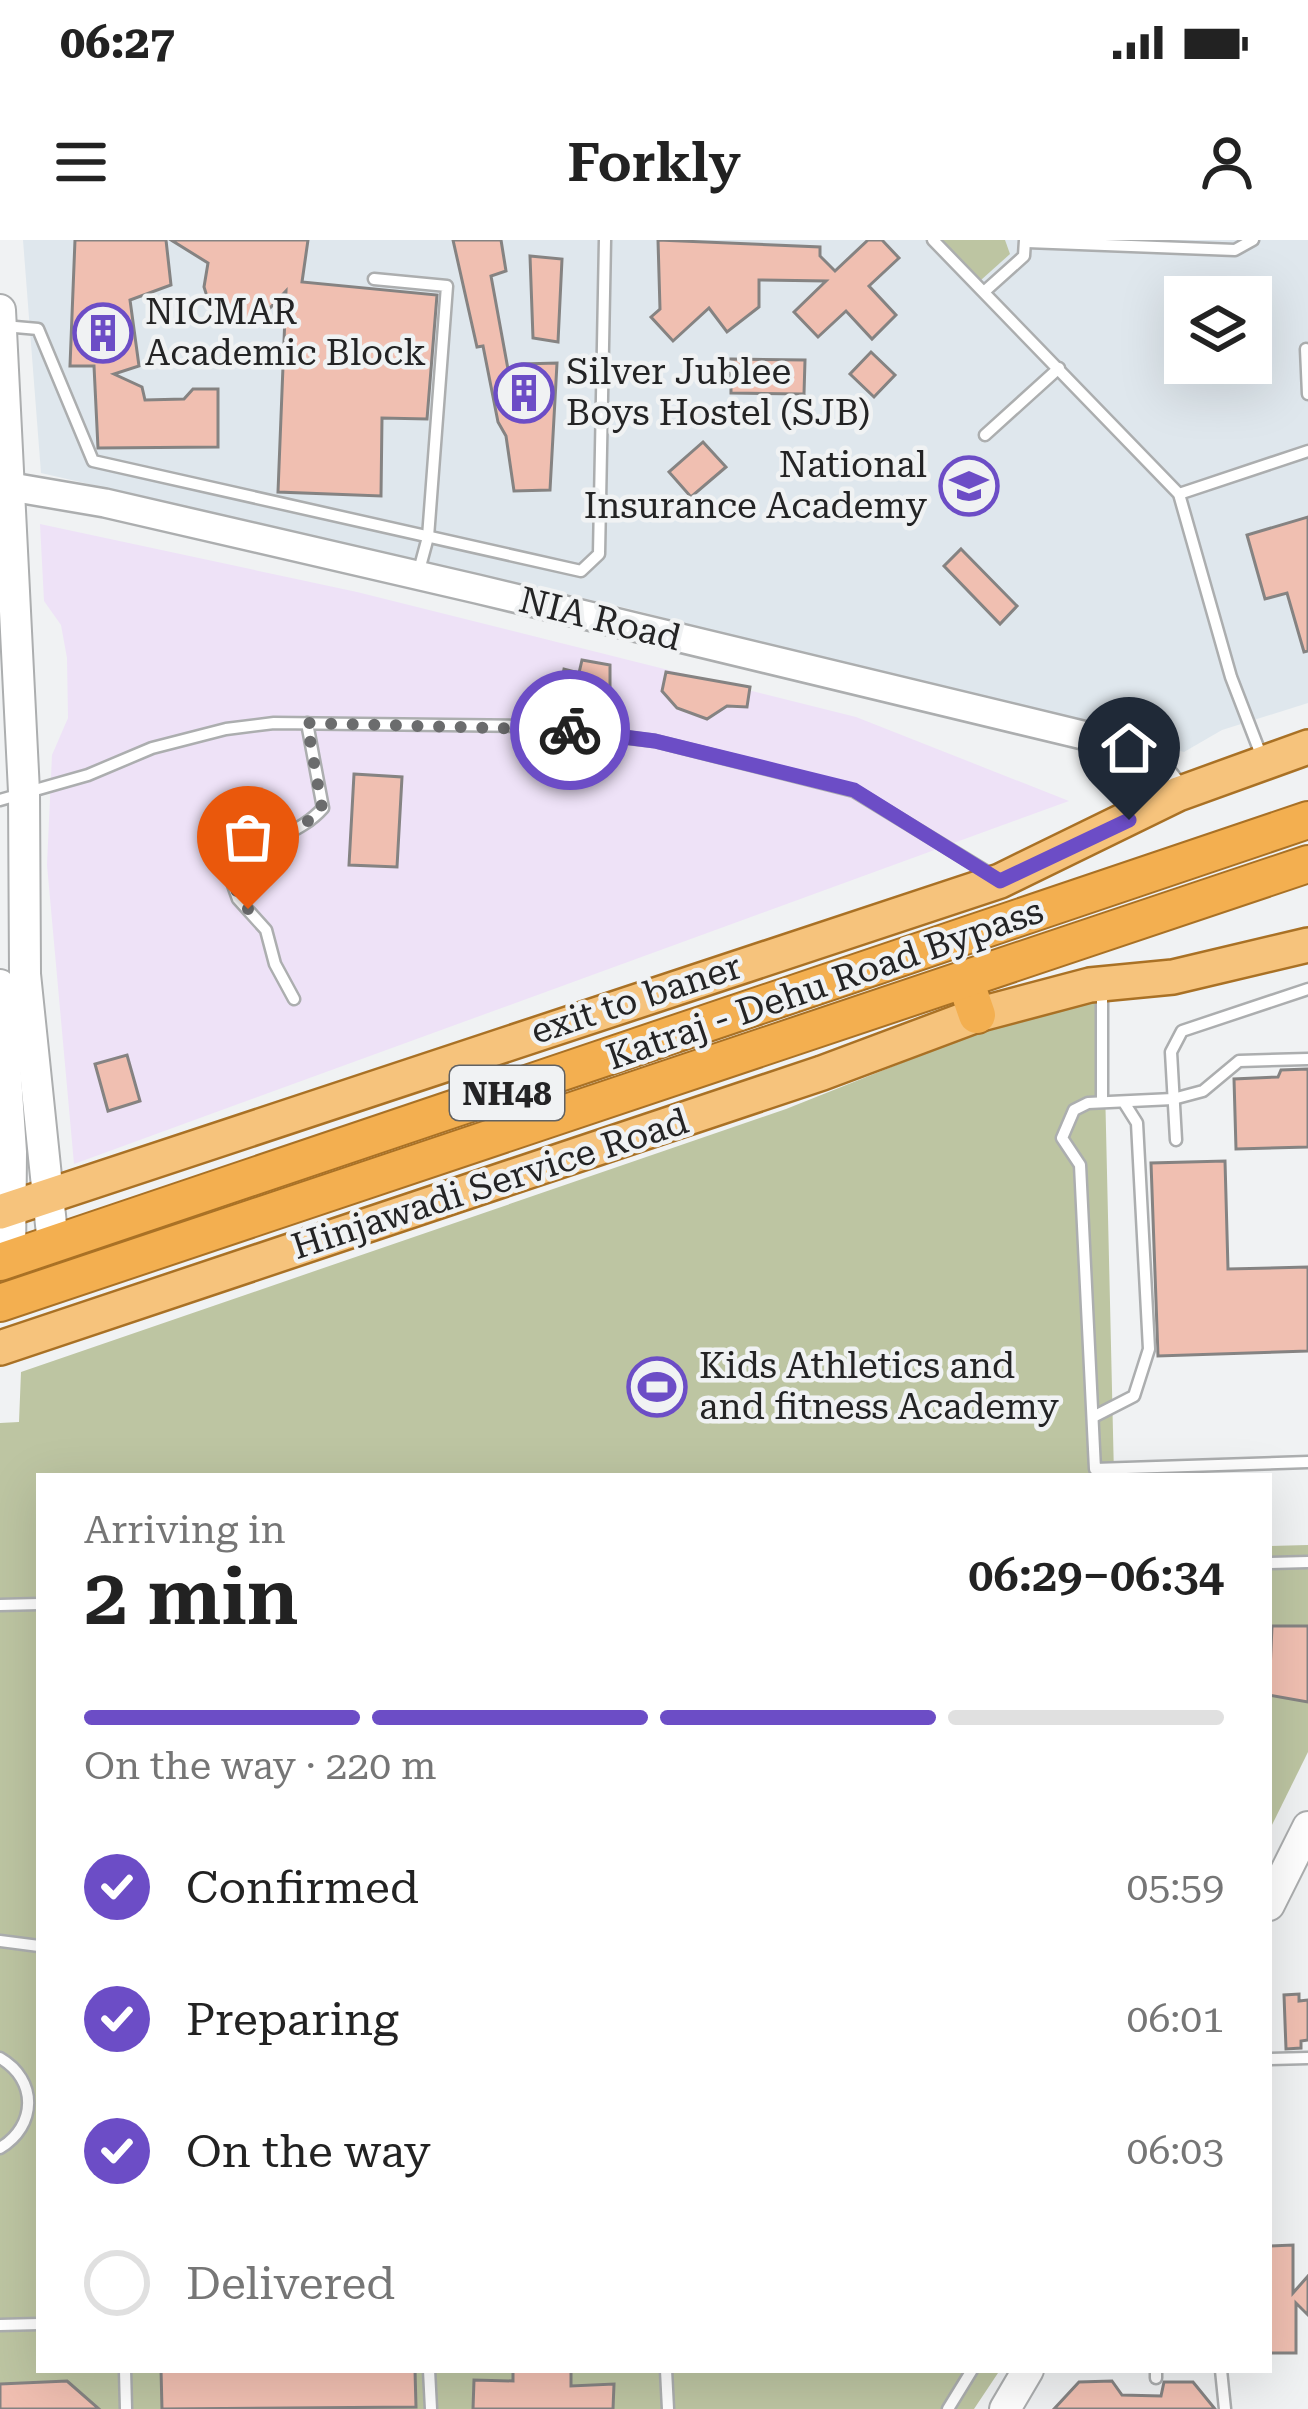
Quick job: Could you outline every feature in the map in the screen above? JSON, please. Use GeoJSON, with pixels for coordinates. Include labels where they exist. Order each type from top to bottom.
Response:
{"type":"FeatureCollection","features":[{"type":"Feature","properties":{"kind":"highway","name":"Katraj - Dehu Road Bypass"},"geometry":{"type":"LineString","coordinates":[[5,1261],[1308,820]]}},
{"type":"Feature","properties":{"kind":"highway","name":"Katraj - Dehu Road Bypass"},"geometry":{"type":"LineString","coordinates":[[0,1304],[245,1222],[971,997],[1308,864]]}},
{"type":"Feature","properties":{"kind":"main road"},"geometry":{"type":"LineString","coordinates":[[0,310],[12,796],[53,1244]]}},
{"type":"Feature","properties":{"kind":"main road","name":"exit to baner"},"geometry":{"type":"LineString","coordinates":[[5,1211],[1000,881],[1178,794],[1308,746]]}},
{"type":"Feature","properties":{"kind":"main road"},"geometry":{"type":"LineString","coordinates":[[1000,881],[1013,918]]}},
{"type":"Feature","properties":{"kind":"main road","name":"Hinjawadi Service Road"},"geometry":{"type":"LineString","coordinates":[[0,1348],[822,1073],[971,997],[1214,970],[1308,945]]}},
{"type":"Feature","properties":{"kind":"main road"},"geometry":{"type":"LineString","coordinates":[[0,985],[5,1261]]}},
{"type":"Feature","properties":{"kind":"main road"},"geometry":{"type":"LineString","coordinates":[[245,1222],[256,1262]]}},
{"type":"Feature","properties":{"kind":"main road"},"geometry":{"type":"LineString","coordinates":[[1272,1899],[1308,1827]]}},
{"type":"Feature","properties":{"kind":"main road"},"geometry":{"type":"LineString","coordinates":[[1005,2409],[1026,2373]]}},
{"type":"Feature","properties":{"kind":"street","name":"NIA Road"},"geometry":{"type":"LineString","coordinates":[[5,479],[1130,748],[1156,761],[1178,794]]}},
{"type":"Feature","properties":{"kind":"lane"},"geometry":{"type":"LineString","coordinates":[[1,326],[38,329],[93,461],[581,571],[598,554],[605,240]]}},
{"type":"Feature","properties":{"kind":"lane"},"geometry":{"type":"LineString","coordinates":[[933,240],[1179,494],[1232,677],[1263,762]]}},
{"type":"Feature","properties":{"kind":"lane"},"geometry":{"type":"LineString","coordinates":[[986,291],[1024,256],[1026,241],[1234,250],[1253,240]]}},
{"type":"Feature","properties":{"kind":"lane"},"geometry":{"type":"LineString","coordinates":[[374,279],[447,286],[428,537],[417,577]]}},
{"type":"Feature","properties":{"kind":"lane"},"geometry":{"type":"LineString","coordinates":[[1306,350],[1308,394]]}},
{"type":"Feature","properties":{"kind":"lane"},"geometry":{"type":"LineString","coordinates":[[985,435],[1059,368]]}},
{"type":"Feature","properties":{"kind":"lane"},"geometry":{"type":"LineString","coordinates":[[1179,494],[1308,451]]}},
{"type":"Feature","properties":{"kind":"lane"},"geometry":{"type":"LineString","coordinates":[[12,796],[193,736],[307,723],[528,726],[655,741],[854,790],[1000,881]]}},
{"type":"Feature","properties":{"kind":"lane"},"geometry":{"type":"LineString","coordinates":[[294,999],[285,974],[275,964],[266,930],[238,899],[233,885],[248,855],[308,825],[322,808],[307,723]]}},
{"type":"Feature","properties":{"kind":"lane"},"geometry":{"type":"LineString","coordinates":[[1102,984],[1102,1101]]}},
{"type":"Feature","properties":{"kind":"lane"},"geometry":{"type":"LineString","coordinates":[[1175,1140],[1171,1052],[1182,1031],[1308,989]]}},
{"type":"Feature","properties":{"kind":"lane"},"geometry":{"type":"LineString","coordinates":[[1308,1059],[1239,1061],[1203,1091],[1173,1099],[1125,1104],[1102,1101],[1074,1110],[1062,1138],[1080,1165],[1095,1469],[1308,1462]]}},
{"type":"Feature","properties":{"kind":"lane"},"geometry":{"type":"LineString","coordinates":[[1093,1417],[1134,1396],[1148,1349],[1137,1123],[1125,1104]]}},
{"type":"Feature","properties":{"kind":"lane"},"geometry":{"type":"LineString","coordinates":[[1272,1563],[1308,1562]]}},
{"type":"Feature","properties":{"kind":"lane"},"geometry":{"type":"LineString","coordinates":[[0,1605],[36,1604]]}},
{"type":"Feature","properties":{"kind":"lane"},"geometry":{"type":"LineString","coordinates":[[0,1941],[36,1946]]}},
{"type":"Feature","properties":{"kind":"lane"},"geometry":{"type":"LineString","coordinates":[[0,2058],[20,2074],[34,2101],[22,2129],[0,2148]]}},
{"type":"Feature","properties":{"kind":"lane"},"geometry":{"type":"LineString","coordinates":[[1272,2059],[1308,2058]]}},
{"type":"Feature","properties":{"kind":"lane"},"geometry":{"type":"LineString","coordinates":[[0,2325],[36,2324]]}},
{"type":"Feature","properties":{"kind":"lane"},"geometry":{"type":"LineString","coordinates":[[125,2373],[127,2409]]}},
{"type":"Feature","properties":{"kind":"lane"},"geometry":{"type":"LineString","coordinates":[[429,2373],[430,2409]]}},
{"type":"Feature","properties":{"kind":"lane"},"geometry":{"type":"LineString","coordinates":[[666,2373],[668,2409]]}},
{"type":"Feature","properties":{"kind":"lane"},"geometry":{"type":"LineString","coordinates":[[948,2409],[970,2373]]}},
{"type":"Feature","properties":{"kind":"lane"},"geometry":{"type":"LineString","coordinates":[[1221,2373],[1225,2409]]}},
{"type":"Feature","properties":{"kind":"shaded area","name":"National Insurance Academy"},"geometry":{"type":"Polygon","coordinates":[[[23,240],[1308,240],[1308,703],[1222,730],[1184,752],[630,609],[41,473],[23,240]]]}},
{"type":"Feature","properties":{"kind":"shaded area"},"geometry":{"type":"Polygon","coordinates":[[[40,524],[357,592],[856,717],[1069,801],[74,1164],[47,865],[52,755],[68,718],[67,658],[61,625],[44,601],[40,524]]]}},
{"type":"Feature","properties":{"kind":"green space"},"geometry":{"type":"Polygon","coordinates":[[[940,240],[1005,240],[1010,254],[981,280],[940,240]]]}},
{"type":"Feature","properties":{"kind":"green space"},"geometry":{"type":"Polygon","coordinates":[[[1103,999],[1114,1473],[36,1473],[36,2373],[998,2373],[974,2409],[0,2409],[0,1423],[19,1422],[21,1372],[786,1109],[1032,1011],[1103,999]]]}},
{"type":"Feature","properties":{"kind":"green space"},"geometry":{"type":"Polygon","coordinates":[[[1308,1545],[1308,1752],[1272,1825],[1272,1546],[1308,1545]]]}},
{"type":"Feature","properties":{"kind":"building","name":"NICMAR Academic Block"},"geometry":{"type":"Polygon","coordinates":[[[75,240],[166,240],[171,285],[130,300],[139,366],[114,374],[142,387],[145,400],[184,399],[193,389],[218,389],[218,447],[98,448],[94,366],[70,366],[75,240]]]}},
{"type":"Feature","properties":{"kind":"building"},"geometry":{"type":"Polygon","coordinates":[[[171,240],[308,240],[302,282],[437,295],[427,419],[382,418],[381,496],[278,492],[286,291],[255,324],[228,322],[209,303],[204,287],[208,263],[171,240]]]}},
{"type":"Feature","properties":{"kind":"building","name":"Silver Jublee Boys Hostel (SJB)"},"geometry":{"type":"Polygon","coordinates":[[[453,240],[501,240],[506,271],[491,276],[516,413],[522,364],[557,363],[550,490],[514,491],[506,436],[498,422],[483,346],[477,347],[453,240]]]}},
{"type":"Feature","properties":{"kind":"building"},"geometry":{"type":"Polygon","coordinates":[[[658,240],[820,247],[820,256],[835,271],[868,240],[882,240],[899,258],[869,286],[896,315],[872,339],[846,311],[818,337],[794,312],[826,281],[759,280],[759,307],[727,332],[709,308],[673,341],[651,317],[660,309],[658,240]]]}},
{"type":"Feature","properties":{"kind":"building"},"geometry":{"type":"Polygon","coordinates":[[[530,256],[562,259],[558,342],[533,338],[530,256]]]}},
{"type":"Feature","properties":{"kind":"building"},"geometry":{"type":"Polygon","coordinates":[[[871,352],[895,375],[874,397],[850,374],[871,352]]]}},
{"type":"Feature","properties":{"kind":"building"},"geometry":{"type":"Polygon","coordinates":[[[731,359],[805,360],[804,394],[731,393],[731,359]]]}},
{"type":"Feature","properties":{"kind":"building"},"geometry":{"type":"Polygon","coordinates":[[[703,442],[726,467],[691,497],[669,472],[703,442]]]}},
{"type":"Feature","properties":{"kind":"building"},"geometry":{"type":"Polygon","coordinates":[[[1308,517],[1308,651],[1304,652],[1287,593],[1265,599],[1247,535],[1308,517]]]}},
{"type":"Feature","properties":{"kind":"building"},"geometry":{"type":"Polygon","coordinates":[[[961,549],[1017,606],[1000,624],[944,566],[961,549]]]}},
{"type":"Feature","properties":{"kind":"building"},"geometry":{"type":"Polygon","coordinates":[[[582,660],[610,665],[610,699],[560,689],[564,669],[579,673],[582,660]]]}},
{"type":"Feature","properties":{"kind":"building"},"geometry":{"type":"Polygon","coordinates":[[[666,672],[750,687],[747,707],[727,706],[707,719],[677,708],[662,691],[666,672]]]}},
{"type":"Feature","properties":{"kind":"building"},"geometry":{"type":"Polygon","coordinates":[[[354,774],[402,777],[397,867],[349,865],[354,774]]]}},
{"type":"Feature","properties":{"kind":"building"},"geometry":{"type":"Polygon","coordinates":[[[127,1055],[140,1101],[108,1111],[95,1064],[127,1055]]]}},
{"type":"Feature","properties":{"kind":"building"},"geometry":{"type":"Polygon","coordinates":[[[1308,1069],[1308,1147],[1236,1149],[1234,1079],[1278,1077],[1281,1070],[1308,1069]]]}},
{"type":"Feature","properties":{"kind":"building"},"geometry":{"type":"Polygon","coordinates":[[[1225,1161],[1228,1269],[1308,1267],[1308,1351],[1158,1356],[1151,1163],[1225,1161]]]}},
{"type":"Feature","properties":{"kind":"building"},"geometry":{"type":"Polygon","coordinates":[[[1272,1626],[1308,1626],[1308,1702],[1272,1696],[1272,1626]]]}},
{"type":"Feature","properties":{"kind":"building"},"geometry":{"type":"Polygon","coordinates":[[[1299,1994],[1299,2001],[1308,2000],[1308,2040],[1301,2041],[1301,2048],[1286,2049],[1284,1995],[1299,1994]]]}},
{"type":"Feature","properties":{"kind":"building"},"geometry":{"type":"Polygon","coordinates":[[[1293,2245],[1293,2293],[1308,2276],[1308,2315],[1296,2303],[1296,2353],[1272,2353],[1272,2246],[1293,2245]]]}},
{"type":"Feature","properties":{"kind":"building"},"geometry":{"type":"Polygon","coordinates":[[[161,2373],[415,2373],[416,2407],[162,2409],[161,2373]]]}},
{"type":"Feature","properties":{"kind":"building"},"geometry":{"type":"Polygon","coordinates":[[[513,2373],[571,2373],[571,2386],[614,2384],[613,2409],[473,2409],[474,2380],[513,2381],[513,2373]]]}},
{"type":"Feature","properties":{"kind":"building"},"geometry":{"type":"Polygon","coordinates":[[[67,2381],[99,2409],[0,2409],[0,2384],[67,2381]]]}},
{"type":"Feature","properties":{"kind":"building"},"geometry":{"type":"Polygon","coordinates":[[[1112,2381],[1122,2395],[1161,2396],[1164,2382],[1193,2382],[1215,2409],[1054,2409],[1079,2382],[1112,2381]]]}},
{"type":"Feature","properties":{"kind":"way so far"},"geometry":{"type":"LineString","coordinates":[[248,909],[233,885],[248,855],[308,825],[322,808],[307,723],[570,730]]}},
{"type":"Feature","properties":{"kind":"place","name":"NICMAR Academic Block"},"geometry":{"type":"Point","coordinates":[103,333]}},
{"type":"Feature","properties":{"kind":"place","name":"Silver Jublee Boys Hostel (SJB)"},"geometry":{"type":"Point","coordinates":[524,393]}},
{"type":"Feature","properties":{"kind":"place","name":"National Insurance Academy"},"geometry":{"type":"Point","coordinates":[969,486]}},
{"type":"Feature","properties":{"kind":"place","name":"Kids Athletics and and fitness Academy"},"geometry":{"type":"Point","coordinates":[657,1387]}},
{"type":"Feature","properties":{"kind":"route"},"geometry":{"type":"LineString","coordinates":[[570,730],[655,741],[854,790],[1000,881],[1129,820]]}}]}
